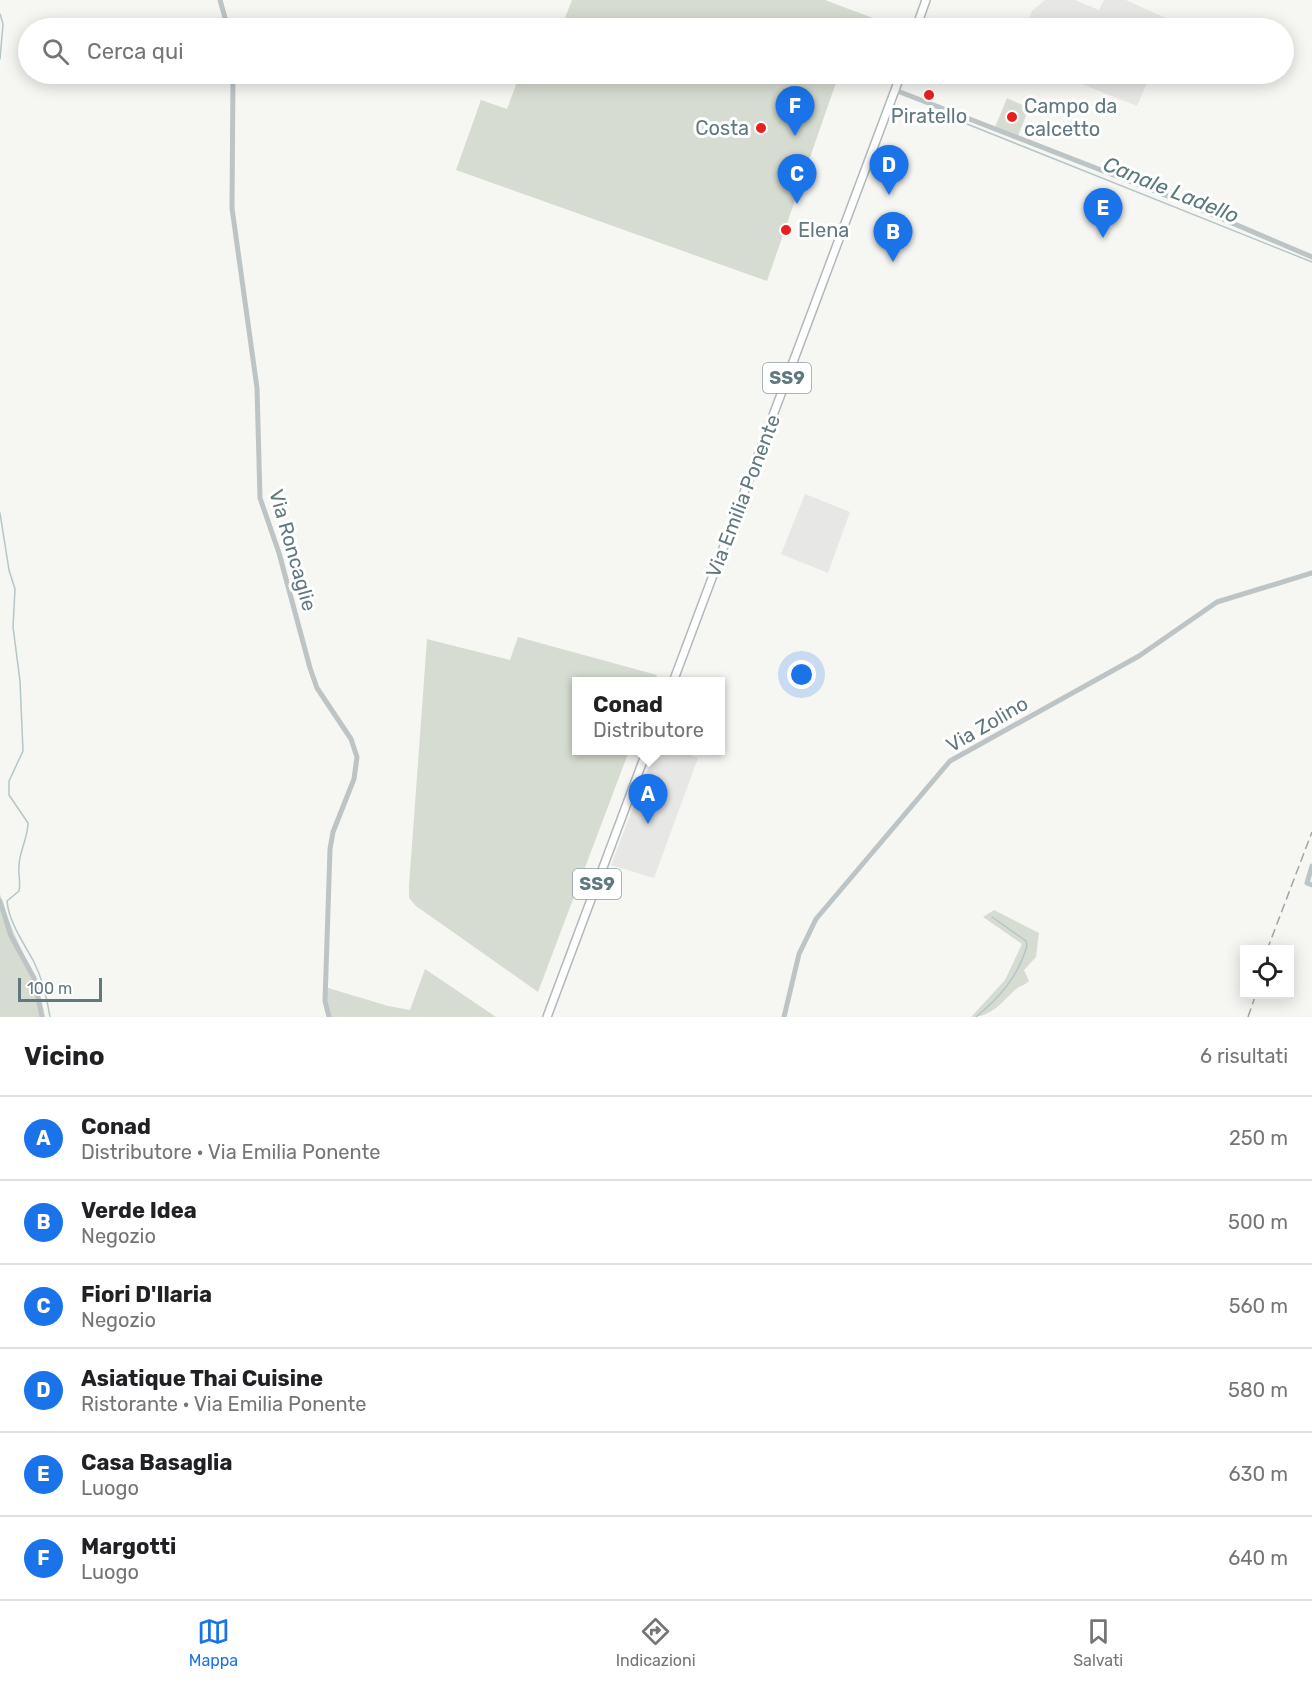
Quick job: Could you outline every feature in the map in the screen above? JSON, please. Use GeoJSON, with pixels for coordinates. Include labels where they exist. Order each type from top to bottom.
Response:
{"type":"FeatureCollection","features":[{"type":"Feature","properties":{"kind":"main road"},"geometry":{"type":"LineString","coordinates":[[919,18],[924,2]]}},
{"type":"Feature","properties":{"kind":"main road","name":"Via Emilia Ponente"},"geometry":{"type":"LineString","coordinates":[[675,677],[897,84]]}},
{"type":"Feature","properties":{"kind":"main road","name":"SS9"},"geometry":{"type":"LineString","coordinates":[[547,1017],[645,755]]}},
{"type":"Feature","properties":{"kind":"street"},"geometry":{"type":"LineString","coordinates":[[220,0],[225,18]]}},
{"type":"Feature","properties":{"kind":"street","name":"Via Roncaglie"},"geometry":{"type":"LineString","coordinates":[[233,84],[232,208],[257,388],[260,498],[279,553],[317,688],[351,739],[357,757],[354,779],[333,832],[330,849],[325,1001],[328,1017]]}},
{"type":"Feature","properties":{"kind":"street"},"geometry":{"type":"LineString","coordinates":[[895,90],[1183,202],[1312,257]]}},
{"type":"Feature","properties":{"kind":"street","name":"Via Zolino"},"geometry":{"type":"LineString","coordinates":[[784,1017],[799,954],[816,919],[950,761],[1139,656],[1211,604],[1312,573]]}},
{"type":"Feature","properties":{"kind":"street"},"geometry":{"type":"LineString","coordinates":[[1312,866],[1307,878],[1307,883],[1312,885]]}},
{"type":"Feature","properties":{"kind":"street"},"geometry":{"type":"LineString","coordinates":[[0,901],[11,936],[34,978],[42,1017]]}},
{"type":"Feature","properties":{"kind":"shaded area"},"geometry":{"type":"Polygon","coordinates":[[[572,0],[825,0],[873,18],[565,18],[572,0]]]}},
{"type":"Feature","properties":{"kind":"shaded area"},"geometry":{"type":"Polygon","coordinates":[[[1045,0],[1075,0],[1099,10],[1104,0],[1126,0],[1165,18],[1030,18],[1032,11],[1045,0]]]}},
{"type":"Feature","properties":{"kind":"shaded area"},"geometry":{"type":"Polygon","coordinates":[[[516,84],[836,84],[767,281],[456,170],[481,100],[507,109],[516,84]]]}},
{"type":"Feature","properties":{"kind":"shaded area"},"geometry":{"type":"Polygon","coordinates":[[[1082,84],[1147,84],[1137,106],[1082,84]]]}},
{"type":"Feature","properties":{"kind":"shaded area","name":"Campo da calcetto"},"geometry":{"type":"Polygon","coordinates":[[[1007,98],[1029,108],[1018,136],[995,127],[1007,98]]]}},
{"type":"Feature","properties":{"kind":"shaded area"},"geometry":{"type":"Polygon","coordinates":[[[805,494],[850,512],[828,573],[781,554],[805,494]]]}},
{"type":"Feature","properties":{"kind":"shaded area"},"geometry":{"type":"Polygon","coordinates":[[[518,637],[657,675],[656,677],[572,677],[572,755],[627,755],[538,992],[416,906],[409,898],[427,639],[510,660],[518,637]]]}},
{"type":"Feature","properties":{"kind":"shaded area"},"geometry":{"type":"Polygon","coordinates":[[[653,755],[690,755],[698,758],[654,878],[611,865],[653,755]]]}},
{"type":"Feature","properties":{"kind":"shaded area"},"geometry":{"type":"Polygon","coordinates":[[[0,894],[37,985],[45,1017],[0,1017],[0,894]]]}},
{"type":"Feature","properties":{"kind":"shaded area"},"geometry":{"type":"Polygon","coordinates":[[[994,910],[1039,933],[1036,957],[1024,970],[1029,981],[1026,984],[1016,989],[991,1012],[971,1017],[1005,980],[1022,944],[983,917],[994,910]]]}},
{"type":"Feature","properties":{"kind":"shaded area"},"geometry":{"type":"Polygon","coordinates":[[[425,969],[496,1017],[327,1017],[325,987],[388,1006],[410,1010],[425,969]]]}},
{"type":"Feature","properties":{"kind":"waterway"},"geometry":{"type":"LineString","coordinates":[[0,14],[3,24],[0,59]]}},
{"type":"Feature","properties":{"kind":"waterway","name":"Canale Ladello"},"geometry":{"type":"LineString","coordinates":[[952,118],[1312,262]]}},
{"type":"Feature","properties":{"kind":"waterway"},"geometry":{"type":"LineString","coordinates":[[0,513],[9,570],[15,589],[13,627],[20,681],[23,751],[9,781],[9,795],[28,823],[19,861],[19,891],[7,901],[14,925],[40,976],[50,1017]]}},
{"type":"Feature","properties":{"kind":"waterway"},"geometry":{"type":"LineString","coordinates":[[976,1017],[1007,986],[1027,946],[1026,941],[992,917]]}},
{"type":"Feature","properties":{"kind":"railway"},"geometry":{"type":"LineString","coordinates":[[1269,945],[1312,832]]}},
{"type":"Feature","properties":{"kind":"railway"},"geometry":{"type":"LineString","coordinates":[[1248,1017],[1254,999]]}},
{"type":"Feature","properties":{"kind":"place","name":"Piratello"},"geometry":{"type":"Point","coordinates":[929,95]}},
{"type":"Feature","properties":{"kind":"place","name":"Campo da calcetto"},"geometry":{"type":"Point","coordinates":[1012,117]}},
{"type":"Feature","properties":{"kind":"place","name":"Costa"},"geometry":{"type":"Point","coordinates":[761,128]}},
{"type":"Feature","properties":{"kind":"place","name":"Margotti"},"geometry":{"type":"Point","coordinates":[795,136]}},
{"type":"Feature","properties":{"kind":"place","name":"Asiatique Thai Cuisine"},"geometry":{"type":"Point","coordinates":[889,195]}},
{"type":"Feature","properties":{"kind":"place","name":"Fiori D'Ilaria"},"geometry":{"type":"Point","coordinates":[797,204]}},
{"type":"Feature","properties":{"kind":"place","name":"Elena"},"geometry":{"type":"Point","coordinates":[786,230]}},
{"type":"Feature","properties":{"kind":"place","name":"Casa Basaglia"},"geometry":{"type":"Point","coordinates":[1103,238]}},
{"type":"Feature","properties":{"kind":"place","name":"Verde Idea"},"geometry":{"type":"Point","coordinates":[893,262]}},
{"type":"Feature","properties":{"kind":"place","name":"Conad"},"geometry":{"type":"Point","coordinates":[648,824]}}]}
